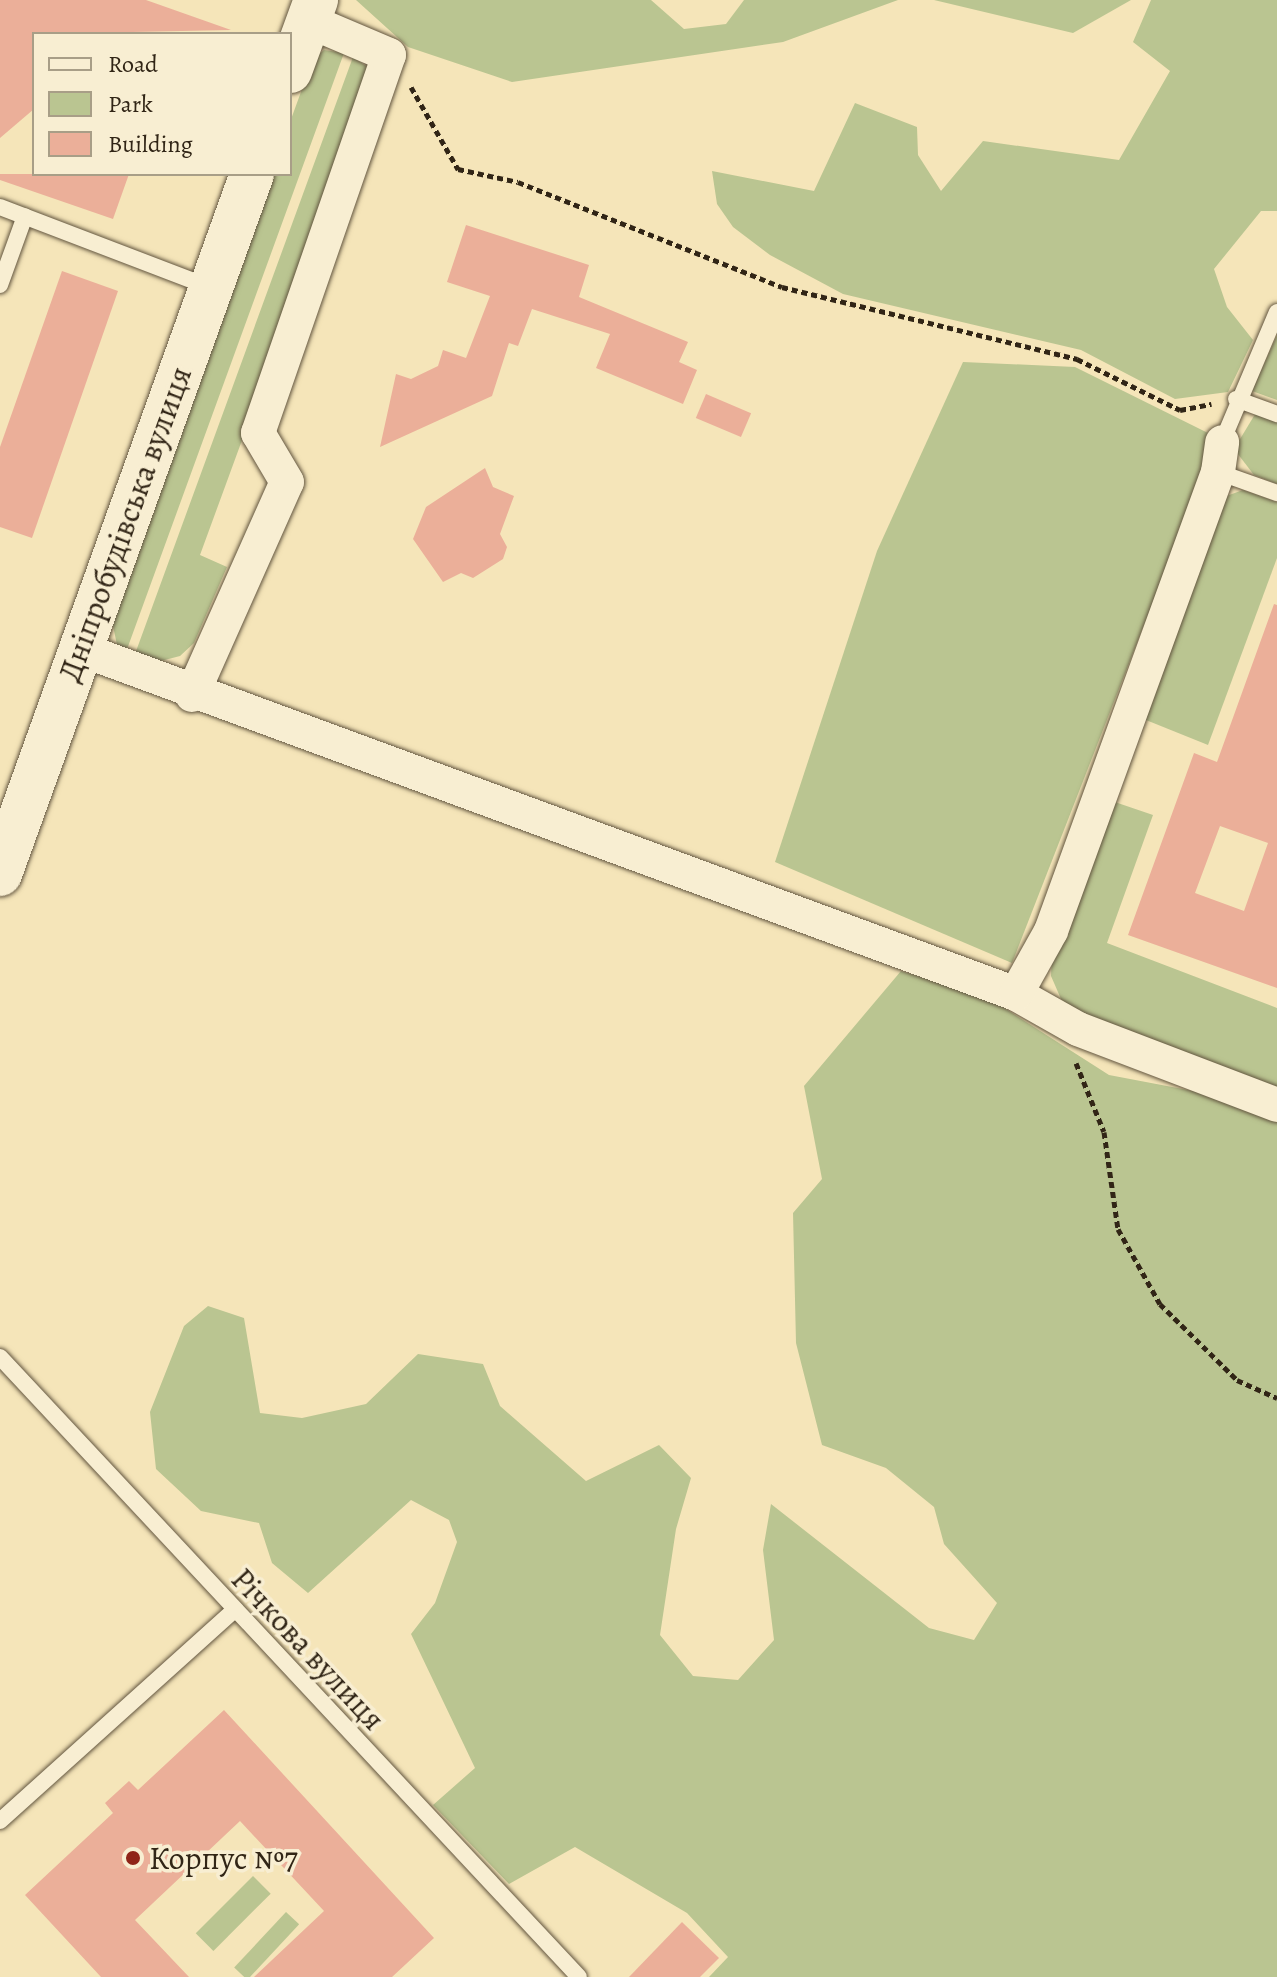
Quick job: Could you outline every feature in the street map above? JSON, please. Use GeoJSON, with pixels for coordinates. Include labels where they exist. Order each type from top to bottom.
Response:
{"type":"FeatureCollection","features":[{"type":"Feature","properties":{"kind":"street"},"geometry":{"type":"LineString","coordinates":[[192,695],[287,482],[258,433],[389,55],[312,10],[292,65]]}},
{"type":"Feature","properties":{"kind":"street","name":"Дніпробудівська вулиця"},"geometry":{"type":"LineString","coordinates":[[0,874],[251,176]]}},
{"type":"Feature","properties":{"kind":"street"},"geometry":{"type":"LineString","coordinates":[[1016,994],[1051,931],[1220,457]]}},
{"type":"Feature","properties":{"kind":"street"},"geometry":{"type":"LineString","coordinates":[[80,649],[192,695],[1016,994],[1078,1029],[1277,1105]]}},
{"type":"Feature","properties":{"kind":"lane"},"geometry":{"type":"LineString","coordinates":[[0,207],[210,288]]}},
{"type":"Feature","properties":{"kind":"lane"},"geometry":{"type":"LineString","coordinates":[[0,285],[25,216]]}},
{"type":"Feature","properties":{"kind":"lane"},"geometry":{"type":"LineString","coordinates":[[1277,312],[1236,399],[1220,457],[1277,493]]}},
{"type":"Feature","properties":{"kind":"lane"},"geometry":{"type":"LineString","coordinates":[[1236,399],[1277,414]]}},
{"type":"Feature","properties":{"kind":"lane","name":"Річкова вулиця"},"geometry":{"type":"LineString","coordinates":[[0,1357],[579,1977]]}},
{"type":"Feature","properties":{"kind":"lane"},"geometry":{"type":"LineString","coordinates":[[0,1821],[234,1610]]}},
{"type":"Feature","properties":{"kind":"path"},"geometry":{"type":"LineString","coordinates":[[406,78],[458,169],[518,182],[782,287],[1077,359],[1180,410],[1236,399]]}},
{"type":"Feature","properties":{"kind":"path"},"geometry":{"type":"LineString","coordinates":[[1074,1059],[1104,1132],[1118,1229],[1160,1304],[1237,1380],[1277,1398]]}},
{"type":"Feature","properties":{"kind":"green space"},"geometry":{"type":"Polygon","coordinates":[[[356,0],[651,0],[684,29],[726,24],[744,0],[898,0],[783,42],[512,82],[408,47],[356,0]]]}},
{"type":"Feature","properties":{"kind":"green space"},"geometry":{"type":"Polygon","coordinates":[[[934,0],[1131,0],[1073,33],[934,0]]]}},
{"type":"Feature","properties":{"kind":"green space"},"geometry":{"type":"Polygon","coordinates":[[[1151,0],[1277,0],[1277,211],[1261,211],[1214,269],[1227,307],[1253,340],[1228,392],[1175,399],[1081,350],[843,294],[770,255],[733,227],[717,204],[712,171],[814,191],[855,103],[917,127],[918,155],[941,191],[983,141],[1119,160],[1170,71],[1133,42],[1151,0]]]}},
{"type":"Feature","properties":{"kind":"green space"},"geometry":{"type":"Polygon","coordinates":[[[324,50],[344,53],[126,652],[117,645],[111,616],[270,176],[292,176],[292,117],[313,59],[324,50]]]}},
{"type":"Feature","properties":{"kind":"green space"},"geometry":{"type":"Polygon","coordinates":[[[353,57],[366,66],[371,88],[200,555],[227,567],[194,643],[180,656],[153,663],[135,654],[353,57]]]}},
{"type":"Feature","properties":{"kind":"green space"},"geometry":{"type":"Polygon","coordinates":[[[1277,335],[1277,400],[1252,391],[1277,335]]]}},
{"type":"Feature","properties":{"kind":"green space"},"geometry":{"type":"Polygon","coordinates":[[[963,362],[1075,367],[1212,435],[1208,461],[1012,963],[775,862],[877,551],[963,362]]]}},
{"type":"Feature","properties":{"kind":"green space"},"geometry":{"type":"Polygon","coordinates":[[[1257,411],[1277,419],[1277,484],[1254,475],[1234,449],[1257,411]]]}},
{"type":"Feature","properties":{"kind":"green space"},"geometry":{"type":"Polygon","coordinates":[[[1243,490],[1277,502],[1277,558],[1208,745],[1136,716],[1221,498],[1243,490]]]}},
{"type":"Feature","properties":{"kind":"green space"},"geometry":{"type":"Polygon","coordinates":[[[1106,799],[1153,815],[1107,943],[1277,1008],[1277,1096],[1083,1022],[1061,999],[1051,976],[1052,956],[1106,799]]]}},
{"type":"Feature","properties":{"kind":"green space"},"geometry":{"type":"Polygon","coordinates":[[[901,971],[987,997],[1109,1075],[1230,1098],[1277,1116],[1277,1977],[709,1977],[728,1957],[687,1913],[575,1847],[509,1884],[433,1805],[475,1768],[411,1634],[435,1603],[457,1542],[449,1520],[411,1500],[308,1593],[272,1563],[259,1523],[201,1511],[156,1469],[150,1412],[184,1326],[208,1306],[244,1318],[260,1413],[302,1418],[366,1404],[418,1354],[483,1364],[500,1406],[586,1481],[659,1445],[691,1478],[676,1529],[660,1635],[693,1676],[738,1680],[774,1640],[763,1550],[771,1504],[929,1628],[974,1640],[997,1603],[944,1544],[934,1507],[886,1468],[822,1445],[796,1343],[793,1213],[822,1179],[804,1086],[901,971]]]}},
{"type":"Feature","properties":{"kind":"green space"},"geometry":{"type":"Polygon","coordinates":[[[253,1876],[271,1894],[213,1951],[196,1933],[253,1876]]]}},
{"type":"Feature","properties":{"kind":"green space"},"geometry":{"type":"Polygon","coordinates":[[[286,1912],[299,1924],[250,1977],[244,1977],[234,1968],[286,1912]]]}},
{"type":"Feature","properties":{"kind":"building"},"geometry":{"type":"Polygon","coordinates":[[[0,0],[146,0],[231,30],[32,32],[32,111],[0,138],[0,0]]]}},
{"type":"Feature","properties":{"kind":"building"},"geometry":{"type":"Polygon","coordinates":[[[0,174],[128,176],[113,219],[0,180],[0,174]]]}},
{"type":"Feature","properties":{"kind":"building"},"geometry":{"type":"Polygon","coordinates":[[[466,225],[589,265],[579,297],[688,342],[679,362],[697,370],[683,404],[596,368],[610,334],[532,309],[518,346],[509,343],[492,396],[380,447],[396,374],[411,379],[438,366],[443,350],[466,358],[490,296],[447,282],[466,225]]]}},
{"type":"Feature","properties":{"kind":"building"},"geometry":{"type":"Polygon","coordinates":[[[62,271],[118,291],[32,538],[0,527],[0,447],[62,271]]]}},
{"type":"Feature","properties":{"kind":"building"},"geometry":{"type":"Polygon","coordinates":[[[706,394],[751,413],[741,437],[696,418],[706,394]]]}},
{"type":"Feature","properties":{"kind":"building"},"geometry":{"type":"Polygon","coordinates":[[[485,468],[493,487],[514,496],[500,534],[507,547],[503,559],[473,578],[461,573],[443,582],[413,539],[426,507],[485,468]]]}},
{"type":"Feature","properties":{"kind":"building"},"geometry":{"type":"Polygon","coordinates":[[[1274,604],[1277,605],[1277,988],[1128,935],[1194,753],[1217,762],[1274,604]],[[1220,826],[1195,893],[1244,911],[1268,843],[1220,826]]]}},
{"type":"Feature","properties":{"kind":"building","name":"Корпус №7"},"geometry":{"type":"Polygon","coordinates":[[[224,1710],[434,1938],[392,1977],[254,1977],[324,1911],[240,1821],[135,1920],[189,1977],[101,1977],[25,1895],[113,1813],[105,1803],[129,1781],[138,1790],[224,1710]]]}},
{"type":"Feature","properties":{"kind":"building"},"geometry":{"type":"Polygon","coordinates":[[[682,1922],[719,1958],[700,1977],[629,1977],[682,1922]]]}},
{"type":"Feature","properties":{"kind":"place","name":"Корпус №7"},"geometry":{"type":"Point","coordinates":[133,1858]}}]}
